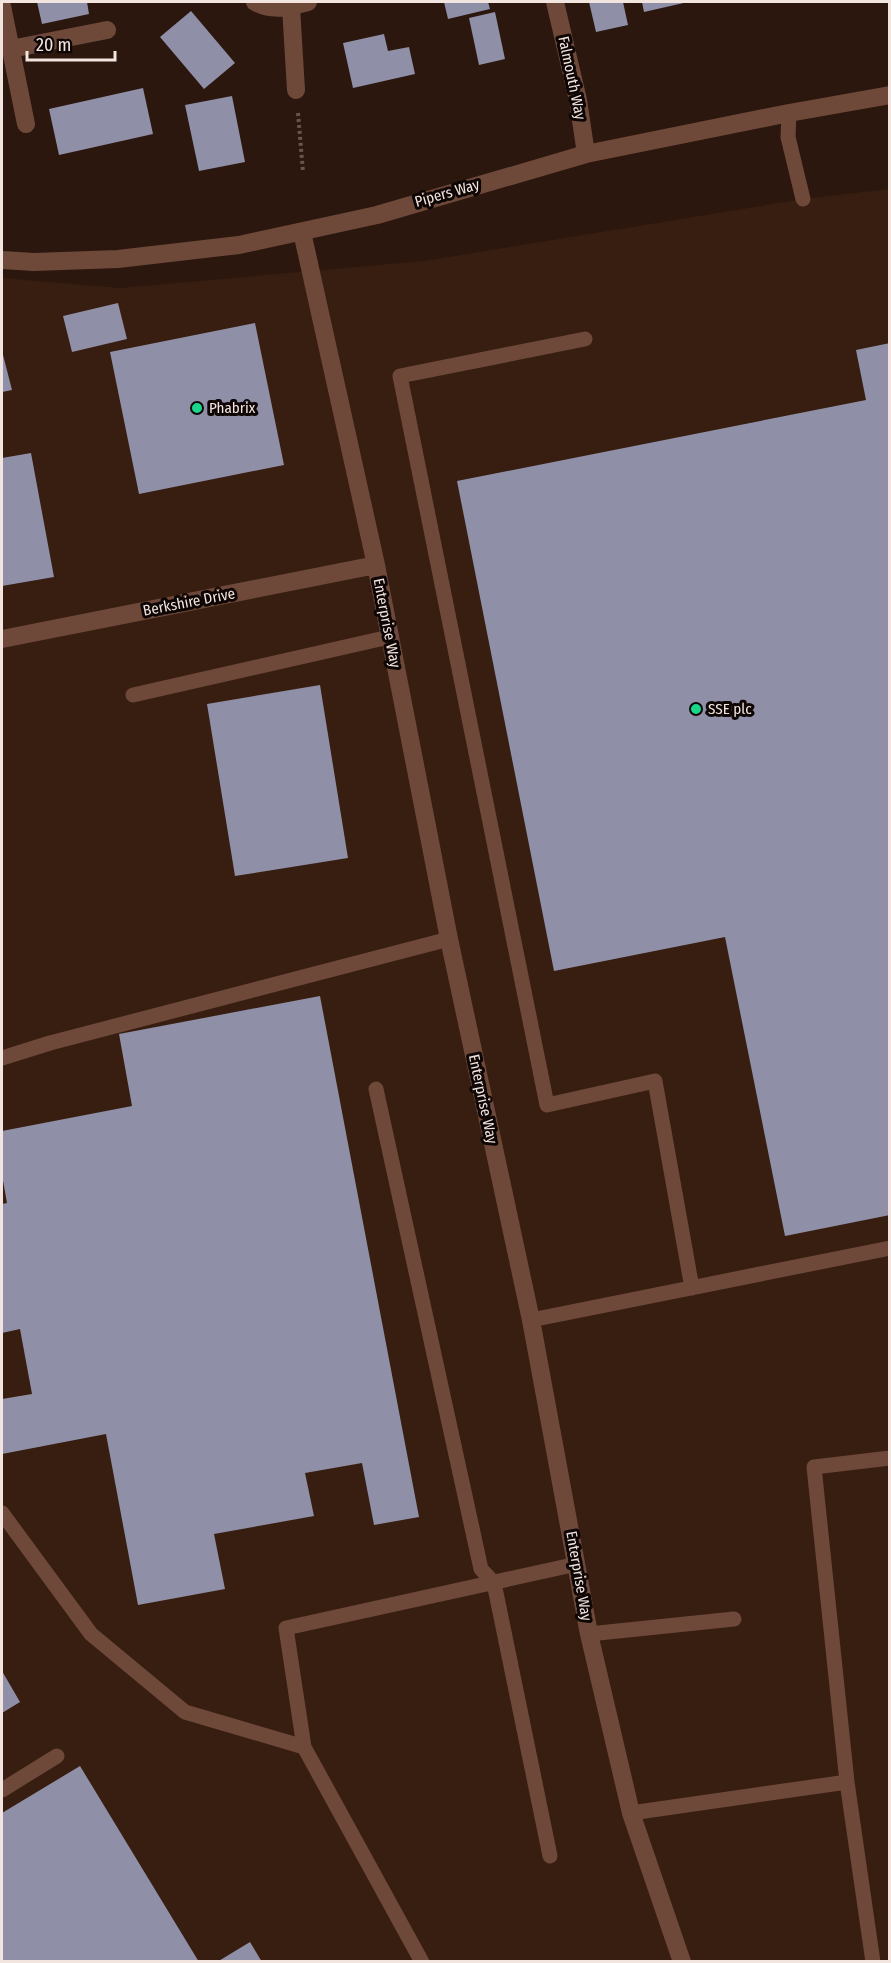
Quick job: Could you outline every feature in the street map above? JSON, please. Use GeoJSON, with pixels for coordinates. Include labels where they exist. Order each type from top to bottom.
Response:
{"type":"FeatureCollection","features":[{"type":"Feature","properties":{"kind":"street"},"geometry":{"type":"LineString","coordinates":[[255,2],[269,8],[299,4],[296,90]]}},
{"type":"Feature","properties":{"kind":"street","name":"Falmouth Way"},"geometry":{"type":"LineString","coordinates":[[555,2],[578,100],[586,154]]}},
{"type":"Feature","properties":{"kind":"street"},"geometry":{"type":"LineString","coordinates":[[2,6],[26,124]]}},
{"type":"Feature","properties":{"kind":"street"},"geometry":{"type":"LineString","coordinates":[[11,49],[107,30]]}},
{"type":"Feature","properties":{"kind":"street","name":"Pipers Way"},"geometry":{"type":"LineString","coordinates":[[2,260],[34,262],[118,259],[239,245],[377,215],[586,154],[890,95]]}},
{"type":"Feature","properties":{"kind":"street","name":"Enterprise Way"},"geometry":{"type":"LineString","coordinates":[[302,232],[376,565],[449,939],[531,1320],[589,1634],[631,1813],[682,1962]]}},
{"type":"Feature","properties":{"kind":"street","name":"Berkshire Drive"},"geometry":{"type":"LineString","coordinates":[[2,639],[376,565]]}},
{"type":"Feature","properties":{"kind":"lane"},"geometry":{"type":"LineString","coordinates":[[789,113],[788,137],[803,199]]}},
{"type":"Feature","properties":{"kind":"lane"},"geometry":{"type":"LineString","coordinates":[[585,339],[400,376],[548,1105],[655,1081],[692,1288]]}},
{"type":"Feature","properties":{"kind":"lane"},"geometry":{"type":"LineString","coordinates":[[133,695],[389,637]]}},
{"type":"Feature","properties":{"kind":"lane"},"geometry":{"type":"LineString","coordinates":[[2,1058],[50,1043],[449,939]]}},
{"type":"Feature","properties":{"kind":"lane"},"geometry":{"type":"LineString","coordinates":[[376,1089],[481,1569],[494,1583],[550,1856]]}},
{"type":"Feature","properties":{"kind":"lane"},"geometry":{"type":"LineString","coordinates":[[531,1320],[890,1248]]}},
{"type":"Feature","properties":{"kind":"lane"},"geometry":{"type":"LineString","coordinates":[[873,1962],[847,1782],[814,1467],[890,1458]]}},
{"type":"Feature","properties":{"kind":"lane"},"geometry":{"type":"LineString","coordinates":[[2,1513],[91,1634],[185,1712],[304,1747]]}},
{"type":"Feature","properties":{"kind":"lane"},"geometry":{"type":"LineString","coordinates":[[422,1962],[304,1747],[285,1628],[577,1564]]}},
{"type":"Feature","properties":{"kind":"lane"},"geometry":{"type":"LineString","coordinates":[[589,1634],[734,1619]]}},
{"type":"Feature","properties":{"kind":"lane"},"geometry":{"type":"LineString","coordinates":[[2,1790],[57,1756]]}},
{"type":"Feature","properties":{"kind":"lane"},"geometry":{"type":"LineString","coordinates":[[631,1813],[847,1782]]}},
{"type":"Feature","properties":{"kind":"path"},"geometry":{"type":"LineString","coordinates":[[296,90],[303,172]]}},
{"type":"Feature","properties":{"kind":"shaded area"},"geometry":{"type":"Polygon","coordinates":[[[889,189],[889,1961],[2,1961],[2,278],[120,288],[424,261],[803,199],[889,189]]]}},
{"type":"Feature","properties":{"kind":"building"},"geometry":{"type":"Polygon","coordinates":[[[37,2],[87,2],[89,14],[42,24],[37,2]]]}},
{"type":"Feature","properties":{"kind":"building"},"geometry":{"type":"Polygon","coordinates":[[[444,2],[488,2],[490,9],[448,19],[444,2]]]}},
{"type":"Feature","properties":{"kind":"building"},"geometry":{"type":"Polygon","coordinates":[[[589,2],[623,2],[628,25],[596,32],[589,2]]]}},
{"type":"Feature","properties":{"kind":"building"},"geometry":{"type":"Polygon","coordinates":[[[642,2],[688,2],[644,12],[642,2]]]}},
{"type":"Feature","properties":{"kind":"building"},"geometry":{"type":"Polygon","coordinates":[[[191,11],[235,63],[204,89],[160,37],[191,11]]]}},
{"type":"Feature","properties":{"kind":"building"},"geometry":{"type":"Polygon","coordinates":[[[495,12],[505,59],[479,65],[469,18],[495,12]]]}},
{"type":"Feature","properties":{"kind":"building"},"geometry":{"type":"Polygon","coordinates":[[[384,34],[388,51],[409,47],[415,74],[353,88],[343,43],[384,34]]]}},
{"type":"Feature","properties":{"kind":"building"},"geometry":{"type":"Polygon","coordinates":[[[143,88],[153,134],[59,155],[49,109],[143,88]]]}},
{"type":"Feature","properties":{"kind":"building"},"geometry":{"type":"Polygon","coordinates":[[[232,96],[245,162],[199,171],[185,105],[232,96]]]}},
{"type":"Feature","properties":{"kind":"building"},"geometry":{"type":"Polygon","coordinates":[[[118,303],[127,339],[72,352],[63,316],[118,303]]]}},
{"type":"Feature","properties":{"kind":"building","name":"Phabrix"},"geometry":{"type":"Polygon","coordinates":[[[255,323],[284,465],[139,494],[110,352],[255,323]]]}},
{"type":"Feature","properties":{"kind":"building","name":"SSE plc"},"geometry":{"type":"Polygon","coordinates":[[[890,343],[890,1215],[785,1236],[725,937],[554,971],[457,481],[866,400],[856,350],[890,343]]]}},
{"type":"Feature","properties":{"kind":"building"},"geometry":{"type":"Polygon","coordinates":[[[2,351],[12,390],[2,392],[2,351]]]}},
{"type":"Feature","properties":{"kind":"building"},"geometry":{"type":"Polygon","coordinates":[[[31,453],[54,577],[2,586],[2,458],[31,453]]]}},
{"type":"Feature","properties":{"kind":"building"},"geometry":{"type":"Polygon","coordinates":[[[320,685],[348,858],[235,876],[207,704],[320,685]]]}},
{"type":"Feature","properties":{"kind":"building"},"geometry":{"type":"Polygon","coordinates":[[[320,996],[419,1517],[374,1525],[362,1463],[305,1473],[314,1516],[214,1534],[225,1589],[138,1605],[106,1434],[2,1454],[2,1399],[32,1394],[20,1329],[2,1333],[2,1204],[7,1203],[2,1175],[2,1131],[132,1106],[119,1034],[320,996]]]}},
{"type":"Feature","properties":{"kind":"building"},"geometry":{"type":"Polygon","coordinates":[[[2,1671],[20,1702],[2,1713],[2,1671]]]}},
{"type":"Feature","properties":{"kind":"building"},"geometry":{"type":"Polygon","coordinates":[[[80,1766],[199,1962],[2,1962],[2,1813],[80,1766]]]}},
{"type":"Feature","properties":{"kind":"building"},"geometry":{"type":"Polygon","coordinates":[[[250,1942],[262,1962],[217,1962],[250,1942]]]}},
{"type":"Feature","properties":{"kind":"place","name":"Phabrix"},"geometry":{"type":"Point","coordinates":[197,408]}},
{"type":"Feature","properties":{"kind":"place","name":"SSE plc"},"geometry":{"type":"Point","coordinates":[696,709]}}]}
